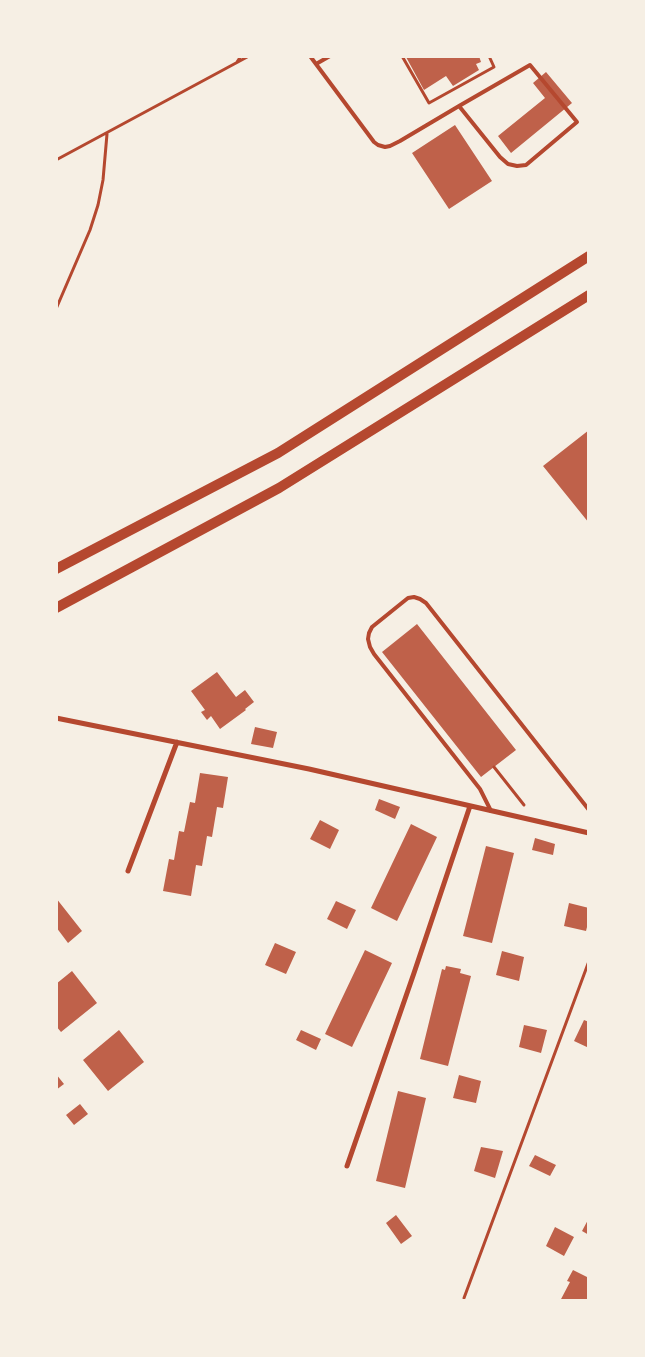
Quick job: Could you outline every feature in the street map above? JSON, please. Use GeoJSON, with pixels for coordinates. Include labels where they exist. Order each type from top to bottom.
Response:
{"type":"FeatureCollection","features":[{"type":"Feature","properties":{"kind":"main road"},"geometry":{"type":"LineString","coordinates":[[56,569],[278,453],[589,256]]}},
{"type":"Feature","properties":{"kind":"main road"},"geometry":{"type":"LineString","coordinates":[[56,608],[279,488],[589,295]]}},
{"type":"Feature","properties":{"kind":"street"},"geometry":{"type":"LineString","coordinates":[[56,718],[309,769],[589,832]]}},
{"type":"Feature","properties":{"kind":"street"},"geometry":{"type":"LineString","coordinates":[[128,871],[177,742]]}},
{"type":"Feature","properties":{"kind":"street"},"geometry":{"type":"LineString","coordinates":[[347,1166],[470,806]]}},
{"type":"Feature","properties":{"kind":"lane"},"geometry":{"type":"LineString","coordinates":[[310,56],[368,135],[378,145],[385,147],[390,146],[530,65],[577,122],[526,165],[517,166],[508,164],[500,156],[460,106]]}},
{"type":"Feature","properties":{"kind":"lane"},"geometry":{"type":"LineString","coordinates":[[316,64],[330,56]]}},
{"type":"Feature","properties":{"kind":"lane"},"geometry":{"type":"LineString","coordinates":[[491,811],[480,788],[370,647],[368,639],[372,627],[408,598],[414,597],[426,603],[589,810]]}},
{"type":"Feature","properties":{"kind":"path"},"geometry":{"type":"LineString","coordinates":[[237,63],[241,56]]}},
{"type":"Feature","properties":{"kind":"path"},"geometry":{"type":"LineString","coordinates":[[56,160],[249,56]]}},
{"type":"Feature","properties":{"kind":"path"},"geometry":{"type":"LineString","coordinates":[[402,56],[428,103],[494,67],[489,56]]}},
{"type":"Feature","properties":{"kind":"path"},"geometry":{"type":"LineString","coordinates":[[56,309],[90,230],[98,205],[103,180],[107,134]]}},
{"type":"Feature","properties":{"kind":"path"},"geometry":{"type":"LineString","coordinates":[[494,767],[526,807]]}},
{"type":"Feature","properties":{"kind":"path"},"geometry":{"type":"LineString","coordinates":[[464,1298],[589,961]]}},
{"type":"Feature","properties":{"kind":"building"},"geometry":{"type":"Polygon","coordinates":[[[407,56],[479,56],[481,62],[476,64],[479,70],[453,86],[446,76],[424,90],[407,56]]]}},
{"type":"Feature","properties":{"kind":"building"},"geometry":{"type":"Polygon","coordinates":[[[546,72],[572,103],[511,153],[498,136],[545,98],[533,83],[546,72]]]}},
{"type":"Feature","properties":{"kind":"building"},"geometry":{"type":"Polygon","coordinates":[[[455,125],[492,181],[449,209],[412,153],[455,125]]]}},
{"type":"Feature","properties":{"kind":"building"},"geometry":{"type":"Polygon","coordinates":[[[589,430],[589,523],[543,466],[589,430]]]}},
{"type":"Feature","properties":{"kind":"building"},"geometry":{"type":"Polygon","coordinates":[[[417,624],[516,750],[481,777],[382,652],[417,624]]]}},
{"type":"Feature","properties":{"kind":"building"},"geometry":{"type":"Polygon","coordinates":[[[217,672],[236,697],[245,690],[254,702],[220,729],[211,716],[207,720],[201,712],[205,710],[191,691],[217,672]]]}},
{"type":"Feature","properties":{"kind":"building"},"geometry":{"type":"Polygon","coordinates":[[[255,727],[277,732],[273,748],[251,744],[255,727]]]}},
{"type":"Feature","properties":{"kind":"building"},"geometry":{"type":"Polygon","coordinates":[[[200,773],[228,777],[223,808],[217,807],[212,837],[207,836],[202,866],[196,865],[191,896],[163,891],[169,859],[174,860],[179,831],[184,832],[190,802],[195,803],[200,773]]]}},
{"type":"Feature","properties":{"kind":"building"},"geometry":{"type":"Polygon","coordinates":[[[379,799],[400,807],[395,819],[375,810],[379,799]]]}},
{"type":"Feature","properties":{"kind":"building"},"geometry":{"type":"Polygon","coordinates":[[[320,820],[339,830],[330,849],[310,839],[320,820]]]}},
{"type":"Feature","properties":{"kind":"building"},"geometry":{"type":"Polygon","coordinates":[[[411,824],[437,837],[397,921],[371,908],[411,824]]]}},
{"type":"Feature","properties":{"kind":"building"},"geometry":{"type":"Polygon","coordinates":[[[535,838],[555,844],[553,855],[532,850],[535,838]]]}},
{"type":"Feature","properties":{"kind":"building"},"geometry":{"type":"Polygon","coordinates":[[[486,846],[514,853],[492,943],[463,936],[486,846]]]}},
{"type":"Feature","properties":{"kind":"building"},"geometry":{"type":"Polygon","coordinates":[[[56,898],[82,931],[68,943],[56,927],[56,898]]]}},
{"type":"Feature","properties":{"kind":"building"},"geometry":{"type":"Polygon","coordinates":[[[336,901],[356,910],[347,929],[327,919],[336,901]]]}},
{"type":"Feature","properties":{"kind":"building"},"geometry":{"type":"Polygon","coordinates":[[[569,903],[589,908],[586,931],[564,926],[569,903]]]}},
{"type":"Feature","properties":{"kind":"building"},"geometry":{"type":"Polygon","coordinates":[[[275,943],[296,952],[286,974],[265,965],[275,943]]]}},
{"type":"Feature","properties":{"kind":"building"},"geometry":{"type":"Polygon","coordinates":[[[365,950],[392,963],[352,1047],[325,1034],[365,950]]]}},
{"type":"Feature","properties":{"kind":"building"},"geometry":{"type":"Polygon","coordinates":[[[502,951],[524,957],[519,981],[496,975],[502,951]]]}},
{"type":"Feature","properties":{"kind":"building"},"geometry":{"type":"Polygon","coordinates":[[[446,966],[461,969],[460,973],[471,976],[448,1066],[420,1059],[442,969],[445,970],[446,966]]]}},
{"type":"Feature","properties":{"kind":"building"},"geometry":{"type":"Polygon","coordinates":[[[72,971],[97,1003],[61,1032],[56,1026],[56,984],[72,971]]]}},
{"type":"Feature","properties":{"kind":"building"},"geometry":{"type":"Polygon","coordinates":[[[584,1020],[589,1022],[589,1048],[574,1041],[584,1020]]]}},
{"type":"Feature","properties":{"kind":"building"},"geometry":{"type":"Polygon","coordinates":[[[524,1025],[547,1030],[541,1053],[519,1047],[524,1025]]]}},
{"type":"Feature","properties":{"kind":"building"},"geometry":{"type":"Polygon","coordinates":[[[119,1030],[144,1062],[108,1091],[83,1060],[119,1030]]]}},
{"type":"Feature","properties":{"kind":"building"},"geometry":{"type":"Polygon","coordinates":[[[301,1030],[321,1039],[316,1050],[296,1040],[301,1030]]]}},
{"type":"Feature","properties":{"kind":"building"},"geometry":{"type":"Polygon","coordinates":[[[56,1074],[64,1084],[56,1090],[56,1074]]]}},
{"type":"Feature","properties":{"kind":"building"},"geometry":{"type":"Polygon","coordinates":[[[459,1075],[481,1081],[476,1103],[453,1098],[459,1075]]]}},
{"type":"Feature","properties":{"kind":"building"},"geometry":{"type":"Polygon","coordinates":[[[398,1091],[426,1098],[405,1188],[376,1181],[398,1091]]]}},
{"type":"Feature","properties":{"kind":"building"},"geometry":{"type":"Polygon","coordinates":[[[80,1104],[88,1114],[74,1125],[66,1115],[80,1104]]]}},
{"type":"Feature","properties":{"kind":"building"},"geometry":{"type":"Polygon","coordinates":[[[481,1147],[503,1151],[495,1178],[474,1171],[481,1147]]]}},
{"type":"Feature","properties":{"kind":"building"},"geometry":{"type":"Polygon","coordinates":[[[535,1155],[556,1165],[550,1176],[529,1166],[535,1155]]]}},
{"type":"Feature","properties":{"kind":"building"},"geometry":{"type":"Polygon","coordinates":[[[396,1215],[412,1236],[401,1244],[386,1223],[396,1215]]]}},
{"type":"Feature","properties":{"kind":"building"},"geometry":{"type":"Polygon","coordinates":[[[589,1218],[589,1235],[582,1231],[589,1218]]]}},
{"type":"Feature","properties":{"kind":"building"},"geometry":{"type":"Polygon","coordinates":[[[555,1227],[574,1237],[564,1256],[546,1246],[555,1227]]]}},
{"type":"Feature","properties":{"kind":"building"},"geometry":{"type":"Polygon","coordinates":[[[573,1270],[589,1278],[589,1301],[560,1301],[570,1282],[567,1281],[573,1270]]]}}]}
